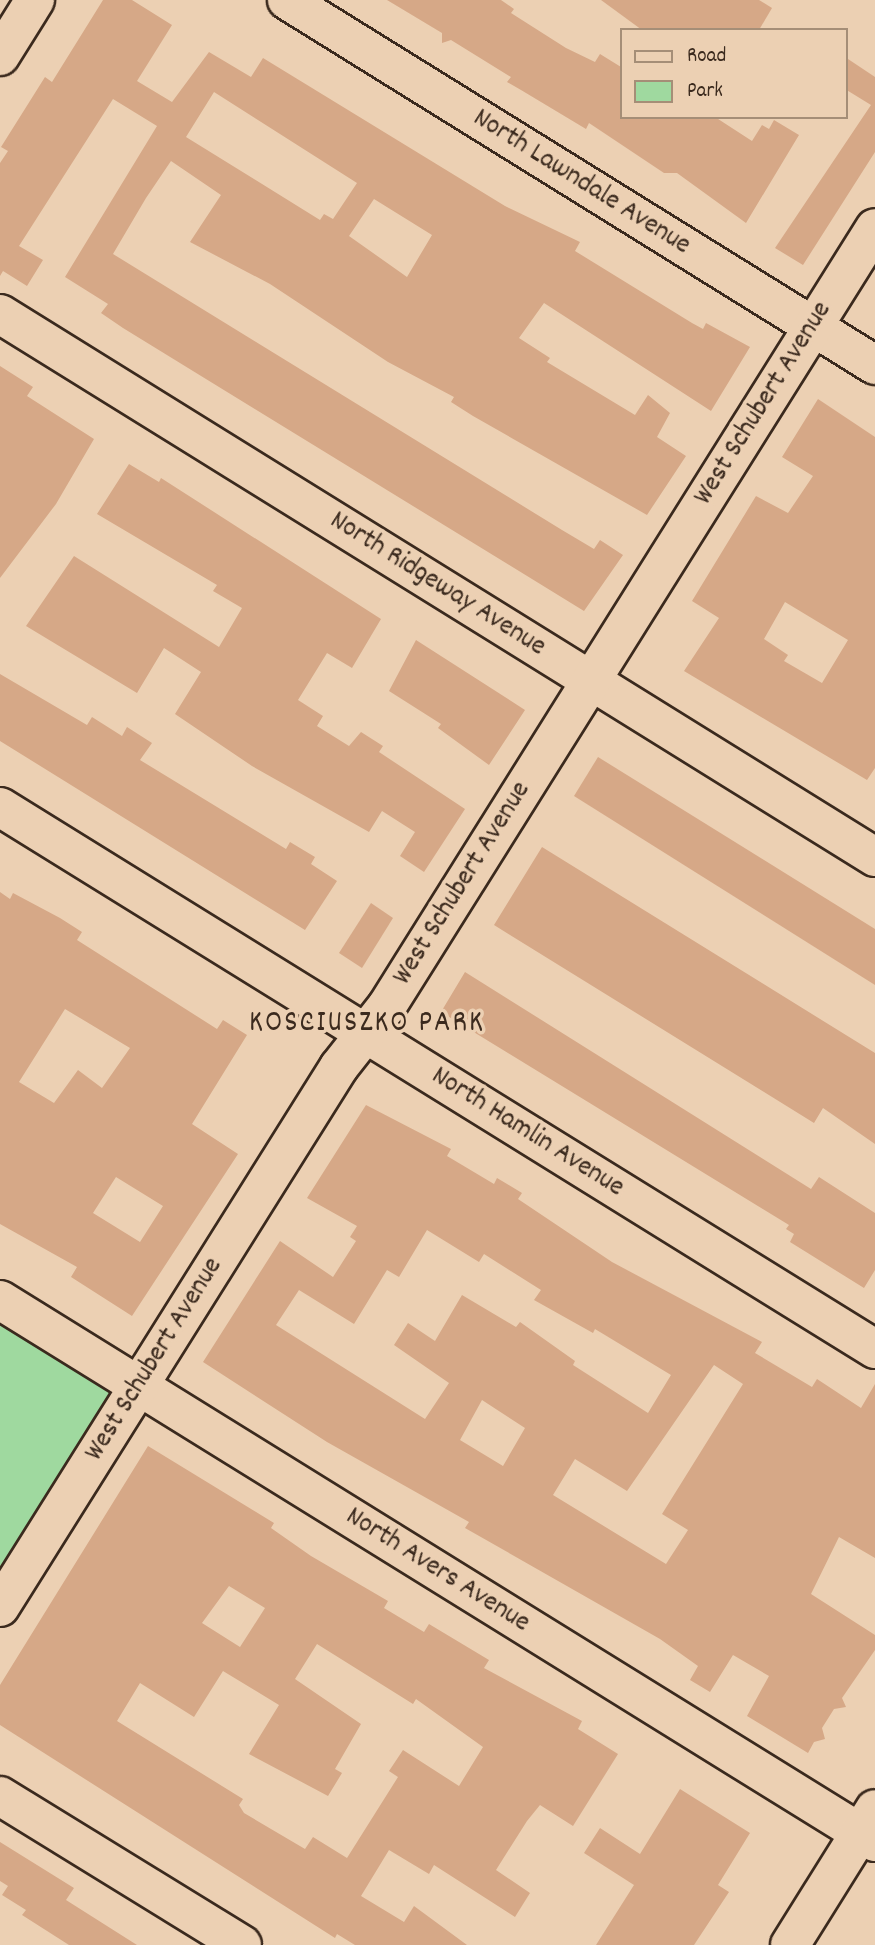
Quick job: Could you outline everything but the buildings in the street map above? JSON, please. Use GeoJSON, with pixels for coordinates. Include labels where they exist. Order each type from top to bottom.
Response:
{"type":"FeatureCollection","features":[{"type":"Feature","properties":{"kind":"street"},"geometry":{"type":"LineString","coordinates":[[0,55],[35,0]]}},
{"type":"Feature","properties":{"kind":"street","name":"North Lawndale Avenue"},"geometry":{"type":"LineString","coordinates":[[287,0],[875,365]]}},
{"type":"Feature","properties":{"kind":"street","name":"West Schubert Avenue"},"geometry":{"type":"LineString","coordinates":[[0,1607],[591,680],[875,228]]}},
{"type":"Feature","properties":{"kind":"street","name":"North Ridgeway Avenue"},"geometry":{"type":"LineString","coordinates":[[0,314],[875,857]]}},
{"type":"Feature","properties":{"kind":"street","name":"North Hamlin Avenue"},"geometry":{"type":"LineString","coordinates":[[0,807],[875,1349]]}},
{"type":"Feature","properties":{"kind":"street","name":"North Avers Avenue"},"geometry":{"type":"LineString","coordinates":[[0,1300],[870,1828]]}},
{"type":"Feature","properties":{"kind":"street"},"geometry":{"type":"LineString","coordinates":[[0,1796],[242,1945]]}},
{"type":"Feature","properties":{"kind":"street"},"geometry":{"type":"LineString","coordinates":[[790,1945],[870,1828]]}},
{"type":"Feature","properties":{"kind":"green space"},"geometry":{"type":"Polygon","coordinates":[[[0,1324],[115,1396],[0,1580],[0,1324]]]}},
{"type":"Feature","properties":{"kind":"district","name":"KOSCIUSZKO PARK"},"geometry":{"type":"Point","coordinates":[367,1025]}}]}
